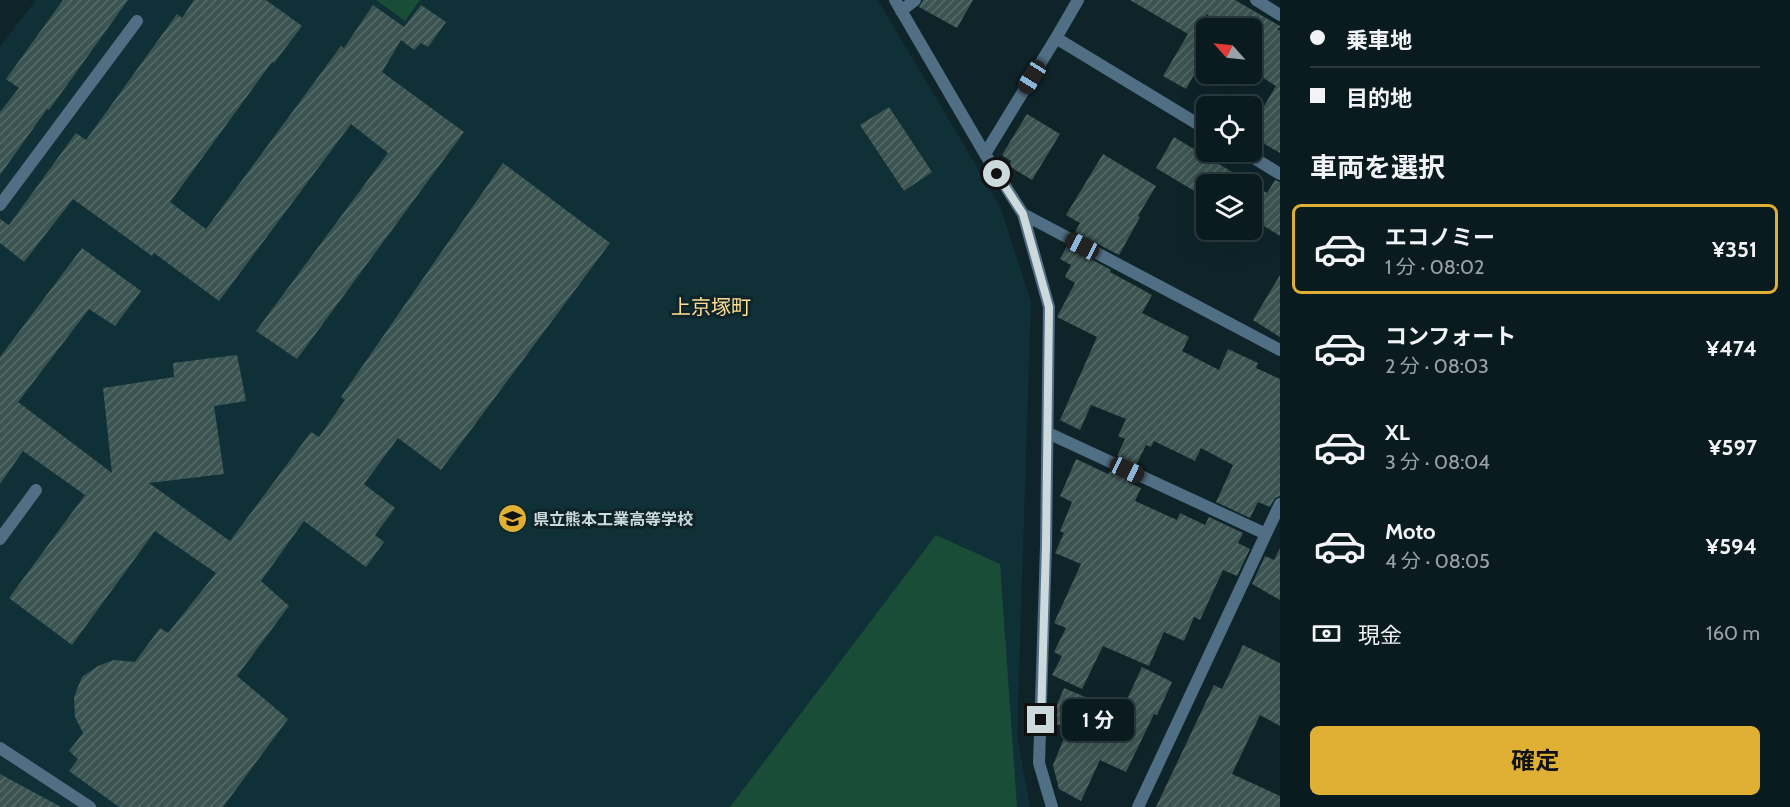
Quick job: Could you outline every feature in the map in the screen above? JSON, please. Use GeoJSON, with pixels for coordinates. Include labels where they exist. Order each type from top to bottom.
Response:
{"type":"FeatureCollection","features":[{"type":"Feature","properties":{"kind":"street"},"geometry":{"type":"LineString","coordinates":[[915,0],[898,5],[985,154],[1023,214],[1049,307],[1046,546],[1039,763],[1055,806]]}},
{"type":"Feature","properties":{"kind":"street"},"geometry":{"type":"LineString","coordinates":[[985,154],[1078,0]]}},
{"type":"Feature","properties":{"kind":"street"},"geometry":{"type":"LineString","coordinates":[[1256,0],[1280,15]]}},
{"type":"Feature","properties":{"kind":"street"},"geometry":{"type":"LineString","coordinates":[[0,205],[137,21]]}},
{"type":"Feature","properties":{"kind":"street"},"geometry":{"type":"LineString","coordinates":[[1056,38],[1196,123]]}},
{"type":"Feature","properties":{"kind":"street"},"geometry":{"type":"LineString","coordinates":[[1260,162],[1280,174]]}},
{"type":"Feature","properties":{"kind":"street"},"geometry":{"type":"LineString","coordinates":[[1023,214],[1280,350]]}},
{"type":"Feature","properties":{"kind":"street"},"geometry":{"type":"LineString","coordinates":[[1048,433],[1266,534]]}},
{"type":"Feature","properties":{"kind":"street"},"geometry":{"type":"LineString","coordinates":[[0,539],[36,490]]}},
{"type":"Feature","properties":{"kind":"street"},"geometry":{"type":"LineString","coordinates":[[1138,807],[1280,504]]}},
{"type":"Feature","properties":{"kind":"street"},"geometry":{"type":"LineString","coordinates":[[0,748],[90,807]]}},
{"type":"Feature","properties":{"kind":"shaded area","name":"県立熊本工業高等学校"},"geometry":{"type":"Polygon","coordinates":[[[36,0],[878,0],[1000,206],[1031,302],[1017,735],[1030,807],[0,807],[0,47],[36,0]]]}},
{"type":"Feature","properties":{"kind":"green space"},"geometry":{"type":"Polygon","coordinates":[[[376,0],[420,0],[405,21],[376,0]]]}},
{"type":"Feature","properties":{"kind":"green space"},"geometry":{"type":"Polygon","coordinates":[[[936,535],[1000,564],[1017,807],[730,807],[936,535]]]}},
{"type":"Feature","properties":{"kind":"building"},"geometry":{"type":"Polygon","coordinates":[[[63,0],[128,0],[0,175],[0,112],[19,88],[6,79],[63,0]]]}},
{"type":"Feature","properties":{"kind":"building"},"geometry":{"type":"Polygon","coordinates":[[[194,0],[266,0],[302,26],[274,63],[272,62],[170,202],[206,229],[341,46],[344,48],[373,5],[404,27],[421,5],[446,22],[428,47],[421,43],[414,50],[401,40],[382,72],[464,132],[297,359],[256,331],[388,153],[351,124],[219,301],[154,253],[152,256],[73,199],[24,262],[0,243],[0,219],[9,225],[76,133],[86,140],[177,14],[182,18],[194,0]]]}},
{"type":"Feature","properties":{"kind":"building"},"geometry":{"type":"Polygon","coordinates":[[[923,0],[973,0],[957,28],[919,7],[923,0]]]}},
{"type":"Feature","properties":{"kind":"building"},"geometry":{"type":"Polygon","coordinates":[[[1130,0],[1235,0],[1280,26],[1277,28],[1280,31],[1280,153],[1262,142],[1262,110],[1276,86],[1262,77],[1262,18],[1213,18],[1206,14],[1206,18],[1196,18],[1196,71],[1186,89],[1163,76],[1188,34],[1130,0]]]}},
{"type":"Feature","properties":{"kind":"building"},"geometry":{"type":"Polygon","coordinates":[[[889,107],[932,172],[904,191],[860,125],[889,107]]]}},
{"type":"Feature","properties":{"kind":"building"},"geometry":{"type":"Polygon","coordinates":[[[1027,114],[1060,134],[1032,180],[1009,166],[1011,161],[1002,155],[1027,114]]]}},
{"type":"Feature","properties":{"kind":"building"},"geometry":{"type":"Polygon","coordinates":[[[1174,137],[1196,150],[1196,162],[1216,162],[1235,174],[1196,174],[1196,192],[1156,168],[1174,137]]]}},
{"type":"Feature","properties":{"kind":"building"},"geometry":{"type":"Polygon","coordinates":[[[1103,154],[1156,186],[1119,255],[1075,232],[1080,223],[1066,215],[1103,154]]]}},
{"type":"Feature","properties":{"kind":"building"},"geometry":{"type":"Polygon","coordinates":[[[503,163],[610,243],[441,470],[398,438],[364,484],[395,508],[375,535],[384,542],[366,567],[304,521],[261,581],[289,606],[237,676],[288,719],[223,807],[119,807],[69,771],[78,759],[69,751],[83,733],[75,717],[74,697],[82,677],[98,666],[114,660],[135,662],[160,628],[168,633],[216,573],[155,531],[72,645],[9,598],[85,495],[23,451],[0,484],[0,357],[82,248],[141,291],[115,326],[89,309],[18,402],[112,473],[103,388],[174,377],[173,363],[237,355],[246,401],[214,406],[224,474],[149,483],[230,541],[311,432],[319,437],[345,400],[341,397],[503,163]]]}},
{"type":"Feature","properties":{"kind":"building"},"geometry":{"type":"Polygon","coordinates":[[[1275,180],[1280,182],[1280,236],[1262,225],[1262,190],[1267,193],[1275,180]]]}},
{"type":"Feature","properties":{"kind":"building"},"geometry":{"type":"Polygon","coordinates":[[[1067,246],[1152,295],[1142,313],[1189,337],[1182,351],[1219,370],[1228,349],[1258,363],[1256,368],[1280,379],[1280,496],[1275,498],[1270,507],[1258,502],[1250,518],[1216,502],[1233,465],[1201,448],[1195,461],[1154,441],[1151,447],[1146,445],[1136,465],[1117,456],[1125,439],[1118,436],[1126,419],[1091,405],[1080,430],[1060,420],[1097,337],[1057,317],[1075,283],[1065,277],[1071,265],[1060,259],[1067,246]]]}},
{"type":"Feature","properties":{"kind":"building"},"geometry":{"type":"Polygon","coordinates":[[[1280,275],[1280,337],[1253,320],[1280,275]]]}},
{"type":"Feature","properties":{"kind":"building"},"geometry":{"type":"Polygon","coordinates":[[[1076,459],[1108,474],[1110,471],[1129,480],[1128,482],[1141,488],[1135,501],[1177,520],[1180,513],[1205,525],[1209,517],[1243,533],[1238,543],[1250,549],[1237,576],[1223,570],[1200,620],[1194,617],[1184,641],[1164,632],[1149,666],[1103,646],[1082,689],[1052,675],[1062,656],[1054,652],[1066,628],[1054,623],[1081,564],[1055,553],[1064,533],[1060,531],[1072,502],[1060,496],[1076,459]]]}},
{"type":"Feature","properties":{"kind":"building"},"geometry":{"type":"Polygon","coordinates":[[[1280,548],[1280,600],[1252,584],[1265,556],[1274,560],[1280,548]]]}},
{"type":"Feature","properties":{"kind":"building"},"geometry":{"type":"Polygon","coordinates":[[[1243,645],[1280,663],[1280,726],[1260,715],[1232,774],[1280,796],[1280,807],[1156,807],[1214,685],[1222,689],[1243,645]]]}},
{"type":"Feature","properties":{"kind":"building"},"geometry":{"type":"Polygon","coordinates":[[[1142,667],[1172,682],[1126,772],[1100,760],[1081,801],[1059,789],[1053,765],[1068,729],[1050,721],[1064,688],[1121,712],[1142,667]]]}},
{"type":"Feature","properties":{"kind":"building"},"geometry":{"type":"Polygon","coordinates":[[[0,774],[61,807],[0,807],[0,774]]]}},
{"type":"Feature","properties":{"kind":"place","name":"県立熊本工業高等学校"},"geometry":{"type":"Point","coordinates":[512,519]}},
{"type":"Feature","properties":{"kind":"district","name":"上京塚町"},"geometry":{"type":"Point","coordinates":[711,307]}},
{"type":"Feature","properties":{"kind":"route"},"geometry":{"type":"LineString","coordinates":[[997,174],[1023,214],[1049,307],[1041,720]]}}]}
